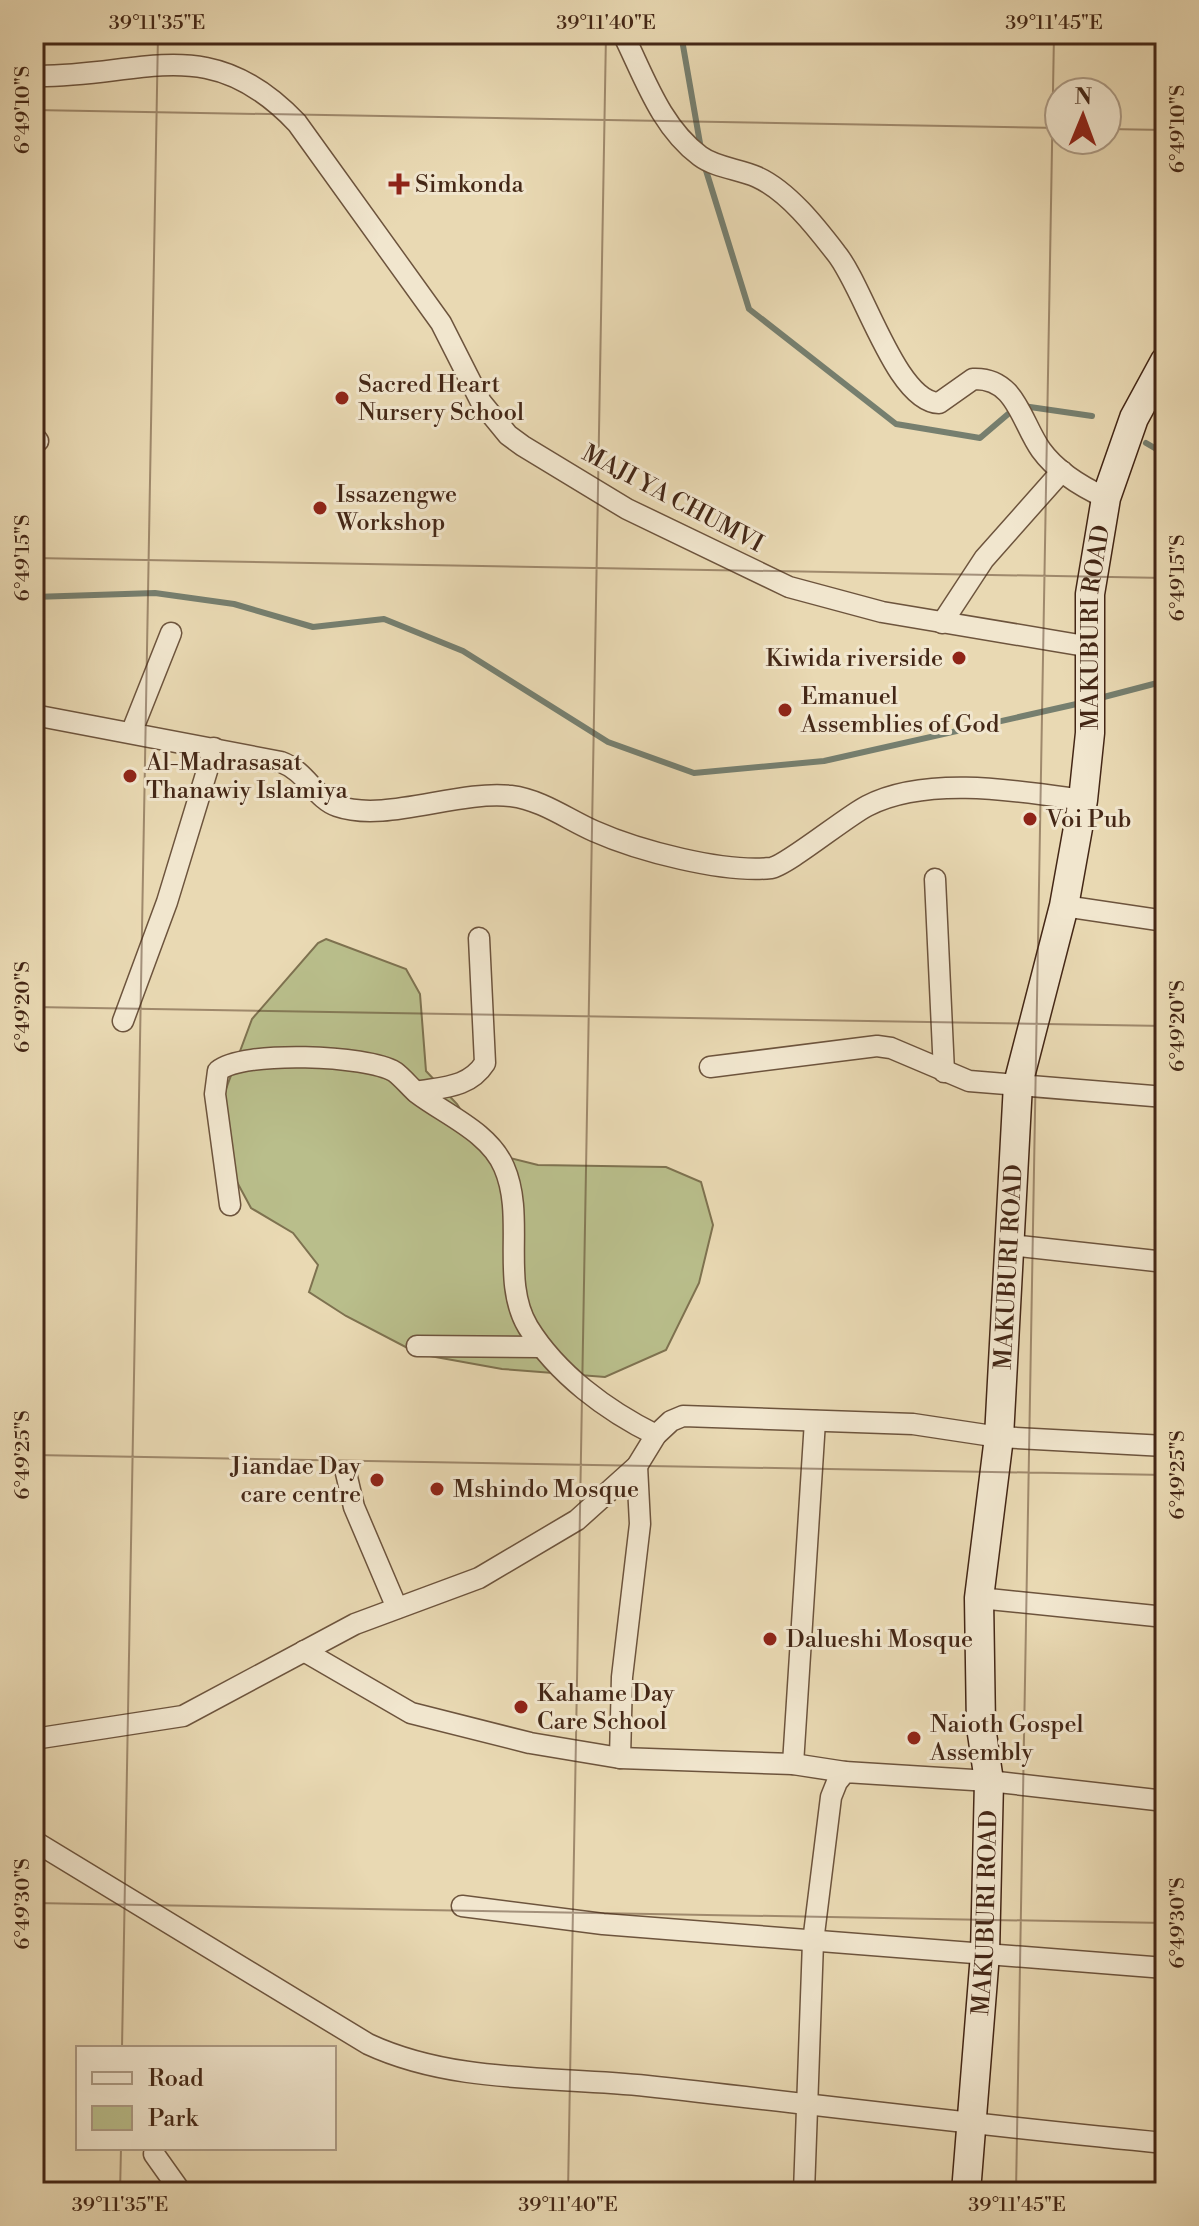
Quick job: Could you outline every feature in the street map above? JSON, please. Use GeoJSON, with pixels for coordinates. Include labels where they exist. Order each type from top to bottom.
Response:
{"type":"FeatureCollection","features":[{"type":"Feature","properties":{"kind":"street"},"geometry":{"type":"LineString","coordinates":[[623,34],[652,98],[692,149],[703,158],[763,180],[782,193],[826,240],[857,283],[897,370],[918,397],[939,403],[973,379],[983,378],[1002,385],[1018,405],[1042,451],[1083,488],[1106,498]]}},
{"type":"Feature","properties":{"kind":"street","name":"MAJI YA CHUMVI"},"geometry":{"type":"LineString","coordinates":[[36,82],[177,65],[233,74],[273,97],[297,123],[441,323],[481,402],[523,446],[627,509],[789,587],[882,612],[1091,647]]}},
{"type":"Feature","properties":{"kind":"street","name":"MAKUBURI ROAD"},"geometry":{"type":"LineString","coordinates":[[966,2192],[985,1954],[989,1781],[981,1727],[979,1598],[999,1437],[1018,1084],[1064,906],[1083,800],[1090,733],[1090,594],[1106,498],[1134,418],[1165,361]]}},
{"type":"Feature","properties":{"kind":"street"},"geometry":{"type":"LineString","coordinates":[[942,623],[984,559],[1062,471]]}},
{"type":"Feature","properties":{"kind":"street"},"geometry":{"type":"LineString","coordinates":[[132,731],[171,633]]}},
{"type":"Feature","properties":{"kind":"street"},"geometry":{"type":"LineString","coordinates":[[34,715],[132,731],[294,766],[333,805],[350,810],[378,810],[466,796],[508,796],[542,804],[586,827],[642,849],[753,868],[776,867],[869,805],[914,792],[998,789],[1083,800]]}},
{"type":"Feature","properties":{"kind":"street"},"geometry":{"type":"LineString","coordinates":[[123,1021],[167,902],[214,748]]}},
{"type":"Feature","properties":{"kind":"street"},"geometry":{"type":"LineString","coordinates":[[935,879],[944,1072]]}},
{"type":"Feature","properties":{"kind":"street"},"geometry":{"type":"LineString","coordinates":[[1064,906],[1165,921]]}},
{"type":"Feature","properties":{"kind":"street"},"geometry":{"type":"LineString","coordinates":[[416,1092],[463,1083],[477,1075],[485,1063],[479,938]]}},
{"type":"Feature","properties":{"kind":"street"},"geometry":{"type":"LineString","coordinates":[[710,1067],[877,1046],[891,1048],[969,1081],[1165,1097]]}},
{"type":"Feature","properties":{"kind":"street"},"geometry":{"type":"LineString","coordinates":[[230,1205],[215,1094],[218,1071],[226,1064],[285,1059],[362,1063],[395,1072],[416,1092],[485,1141],[504,1167],[514,1209],[520,1307],[541,1347],[623,1419],[656,1435]]}},
{"type":"Feature","properties":{"kind":"street"},"geometry":{"type":"LineString","coordinates":[[1010,1245],[1165,1262]]}},
{"type":"Feature","properties":{"kind":"street"},"geometry":{"type":"LineString","coordinates":[[417,1346],[541,1347]]}},
{"type":"Feature","properties":{"kind":"street"},"geometry":{"type":"LineString","coordinates":[[34,1739],[183,1716],[355,1624],[479,1578],[554,1535],[595,1505],[637,1466],[656,1435],[671,1421],[695,1414],[913,1424],[999,1437],[1165,1446]]}},
{"type":"Feature","properties":{"kind":"street"},"geometry":{"type":"LineString","coordinates":[[793,1764],[815,1421]]}},
{"type":"Feature","properties":{"kind":"street"},"geometry":{"type":"LineString","coordinates":[[620,1758],[622,1677],[640,1524],[637,1466]]}},
{"type":"Feature","properties":{"kind":"street"},"geometry":{"type":"LineString","coordinates":[[346,1473],[354,1507],[397,1608]]}},
{"type":"Feature","properties":{"kind":"street"},"geometry":{"type":"LineString","coordinates":[[979,1598],[1165,1617]]}},
{"type":"Feature","properties":{"kind":"street"},"geometry":{"type":"LineString","coordinates":[[304,1651],[393,1704],[424,1717],[530,1743],[620,1758],[793,1764],[845,1772],[989,1781],[1165,1801]]}},
{"type":"Feature","properties":{"kind":"street"},"geometry":{"type":"LineString","coordinates":[[804,2192],[813,1942],[831,1797],[845,1772]]}},
{"type":"Feature","properties":{"kind":"street"},"geometry":{"type":"LineString","coordinates":[[34,1841],[302,2005],[403,2060],[460,2072],[808,2104],[972,2125],[1165,2143]]}},
{"type":"Feature","properties":{"kind":"street"},"geometry":{"type":"LineString","coordinates":[[462,1906],[603,1924],[1165,1968]]}},
{"type":"Feature","properties":{"kind":"street"},"geometry":{"type":"LineString","coordinates":[[154,2154],[181,2192]]}},
{"type":"Feature","properties":{"kind":"green space"},"geometry":{"type":"Polygon","coordinates":[[[326,939],[406,969],[420,994],[426,1071],[457,1104],[472,1127],[506,1157],[538,1165],[666,1167],[701,1182],[713,1225],[699,1283],[666,1350],[605,1377],[502,1369],[419,1354],[346,1316],[309,1292],[318,1265],[293,1233],[251,1208],[210,1132],[252,1019],[318,943],[326,939]]]}},
{"type":"Feature","properties":{"kind":"waterway"},"geometry":{"type":"LineString","coordinates":[[681,34],[701,149]]}},
{"type":"Feature","properties":{"kind":"waterway"},"geometry":{"type":"LineString","coordinates":[[704,164],[749,309],[896,424],[980,438],[1014,409]]}},
{"type":"Feature","properties":{"kind":"waterway"},"geometry":{"type":"LineString","coordinates":[[1023,406],[1092,416]]}},
{"type":"Feature","properties":{"kind":"waterway"},"geometry":{"type":"LineString","coordinates":[[1146,443],[1165,454]]}},
{"type":"Feature","properties":{"kind":"waterway"},"geometry":{"type":"LineString","coordinates":[[34,597],[155,593],[234,604],[313,627],[384,619],[463,651],[608,742],[694,773],[824,761],[1081,703]]}},
{"type":"Feature","properties":{"kind":"waterway"},"geometry":{"type":"LineString","coordinates":[[1100,698],[1165,681]]}},
{"type":"Feature","properties":{"kind":"place","name":"Simkonda"},"geometry":{"type":"Point","coordinates":[399,184]}},
{"type":"Feature","properties":{"kind":"place","name":"Sacred Heart Nursery School"},"geometry":{"type":"Point","coordinates":[342,398]}},
{"type":"Feature","properties":{"kind":"place","name":"Issazengwe Workshop"},"geometry":{"type":"Point","coordinates":[320,508]}},
{"type":"Feature","properties":{"kind":"place","name":"Kiwida riverside"},"geometry":{"type":"Point","coordinates":[959,658]}},
{"type":"Feature","properties":{"kind":"place","name":"Emanuel Assemblies of God"},"geometry":{"type":"Point","coordinates":[785,710]}},
{"type":"Feature","properties":{"kind":"place","name":"Al-Madrasasat Thanawiy Islamiya"},"geometry":{"type":"Point","coordinates":[130,776]}},
{"type":"Feature","properties":{"kind":"place","name":"Voi Pub"},"geometry":{"type":"Point","coordinates":[1030,819]}},
{"type":"Feature","properties":{"kind":"place","name":"Jiandae Day care centre"},"geometry":{"type":"Point","coordinates":[377,1480]}},
{"type":"Feature","properties":{"kind":"place","name":"Mshindo Mosque"},"geometry":{"type":"Point","coordinates":[437,1489]}},
{"type":"Feature","properties":{"kind":"place","name":"Dalueshi Mosque"},"geometry":{"type":"Point","coordinates":[770,1639]}},
{"type":"Feature","properties":{"kind":"place","name":"Kahame Day Care School"},"geometry":{"type":"Point","coordinates":[521,1707]}},
{"type":"Feature","properties":{"kind":"place","name":"Naioth Gospel Assembly"},"geometry":{"type":"Point","coordinates":[914,1738]}}]}
